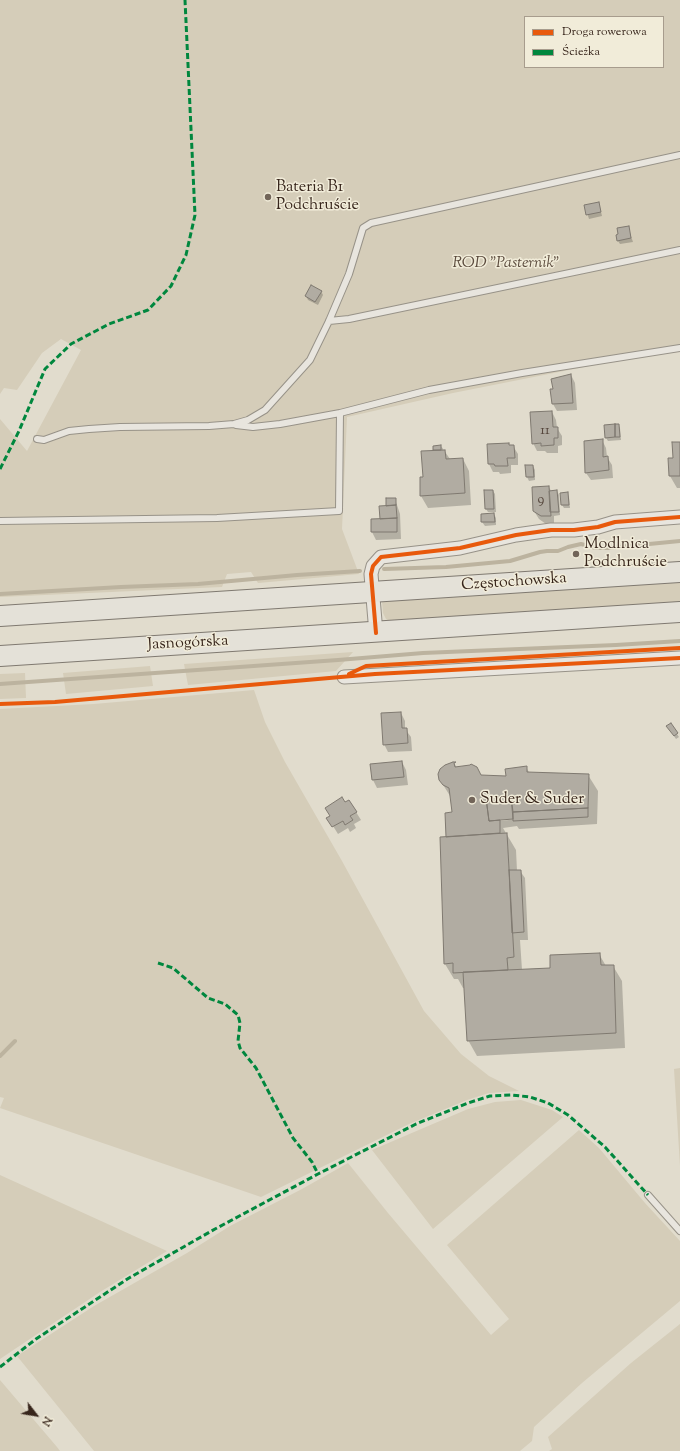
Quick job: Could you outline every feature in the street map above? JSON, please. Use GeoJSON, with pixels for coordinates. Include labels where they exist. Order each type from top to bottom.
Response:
{"type":"FeatureCollection","features":[{"type":"Feature","properties":{"kind":"main road","name":"Częstochowska"},"geometry":{"type":"LineString","coordinates":[[372,592],[680,572]]}},
{"type":"Feature","properties":{"kind":"main road"},"geometry":{"type":"LineString","coordinates":[[0,616],[372,592]]}},
{"type":"Feature","properties":{"kind":"main road"},"geometry":{"type":"LineString","coordinates":[[376,633],[680,612]]}},
{"type":"Feature","properties":{"kind":"main road","name":"Jasnogórska"},"geometry":{"type":"LineString","coordinates":[[0,656],[376,633]]}},
{"type":"Feature","properties":{"kind":"street"},"geometry":{"type":"LineString","coordinates":[[376,633],[371,574],[373,566],[381,557],[460,548],[516,535],[551,530],[574,530],[598,527],[615,522],[680,517]]}},
{"type":"Feature","properties":{"kind":"street"},"geometry":{"type":"LineString","coordinates":[[344,677],[680,658]]}},
{"type":"Feature","properties":{"kind":"lane"},"geometry":{"type":"LineString","coordinates":[[37,439],[44,440],[69,431],[120,427],[209,426],[234,424],[248,420],[265,410],[310,360],[349,274],[363,228],[371,223],[680,155]]}},
{"type":"Feature","properties":{"kind":"lane"},"geometry":{"type":"LineString","coordinates":[[329,321],[377,314],[680,250]]}},
{"type":"Feature","properties":{"kind":"lane"},"geometry":{"type":"LineString","coordinates":[[234,424],[253,427],[280,424],[340,413],[436,389],[522,373],[680,348]]}},
{"type":"Feature","properties":{"kind":"lane"},"geometry":{"type":"LineString","coordinates":[[0,521],[217,518],[339,511],[340,413]]}},
{"type":"Feature","properties":{"kind":"lane"},"geometry":{"type":"LineString","coordinates":[[648,1195],[680,1231]]}},
{"type":"Feature","properties":{"kind":"green space","name":"ROD \"Pasternik\""},"geometry":{"type":"Polygon","coordinates":[[[0,0],[680,0],[680,348],[453,393],[347,417],[342,529],[359,574],[258,583],[251,572],[227,574],[222,587],[0,597],[0,419],[27,451],[81,350],[61,339],[42,353],[17,390],[4,388],[0,394],[0,0]]]}},
{"type":"Feature","properties":{"kind":"green space"},"geometry":{"type":"Polygon","coordinates":[[[680,581],[680,603],[392,622],[386,619],[383,613],[382,601],[680,581]]]}},
{"type":"Feature","properties":{"kind":"green space"},"geometry":{"type":"Polygon","coordinates":[[[353,652],[336,671],[188,685],[184,664],[353,652]]]}},
{"type":"Feature","properties":{"kind":"green space"},"geometry":{"type":"Polygon","coordinates":[[[150,666],[153,686],[66,694],[63,673],[150,666]]]}},
{"type":"Feature","properties":{"kind":"green space"},"geometry":{"type":"Polygon","coordinates":[[[25,673],[26,698],[0,699],[0,674],[25,673]]]}},
{"type":"Feature","properties":{"kind":"green space"},"geometry":{"type":"Polygon","coordinates":[[[254,690],[265,722],[285,762],[342,861],[424,1011],[461,1054],[489,1076],[519,1091],[489,1093],[467,1100],[409,1124],[261,1197],[0,1108],[4,1098],[0,1097],[0,709],[94,704],[254,690]]]}},
{"type":"Feature","properties":{"kind":"green space"},"geometry":{"type":"Polygon","coordinates":[[[680,1068],[680,1166],[674,1069],[680,1068]]]}},
{"type":"Feature","properties":{"kind":"green space"},"geometry":{"type":"Polygon","coordinates":[[[521,1100],[552,1110],[563,1117],[433,1229],[372,1150],[468,1109],[495,1102],[521,1100]]]}},
{"type":"Feature","properties":{"kind":"green space"},"geometry":{"type":"Polygon","coordinates":[[[579,1130],[599,1148],[645,1203],[680,1241],[680,1301],[582,1383],[534,1427],[532,1441],[520,1451],[94,1451],[17,1356],[94,1306],[187,1253],[230,1226],[302,1189],[348,1163],[388,1213],[491,1335],[509,1319],[447,1245],[579,1130]]]}},
{"type":"Feature","properties":{"kind":"green space"},"geometry":{"type":"Polygon","coordinates":[[[0,1175],[167,1251],[100,1292],[0,1359],[0,1175]]]}},
{"type":"Feature","properties":{"kind":"green space"},"geometry":{"type":"Polygon","coordinates":[[[680,1324],[680,1451],[549,1451],[552,1449],[548,1437],[631,1363],[680,1324]]]}},
{"type":"Feature","properties":{"kind":"green space"},"geometry":{"type":"Polygon","coordinates":[[[0,1380],[57,1447],[60,1451],[0,1451],[0,1380]]]}},
{"type":"Feature","properties":{"kind":"building"},"geometry":{"type":"Polygon","coordinates":[[[599,202],[601,212],[586,215],[584,205],[599,202]]]}},
{"type":"Feature","properties":{"kind":"building"},"geometry":{"type":"Polygon","coordinates":[[[629,226],[631,238],[617,241],[617,228],[629,226]]]}},
{"type":"Feature","properties":{"kind":"building"},"geometry":{"type":"Polygon","coordinates":[[[311,285],[322,291],[315,302],[305,296],[311,285]]]}},
{"type":"Feature","properties":{"kind":"building"},"geometry":{"type":"Polygon","coordinates":[[[571,374],[573,403],[552,404],[550,389],[553,389],[551,379],[571,374]]]}},
{"type":"Feature","properties":{"kind":"building"},"geometry":{"type":"Polygon","coordinates":[[[552,411],[553,427],[558,427],[558,438],[554,438],[554,445],[541,446],[541,443],[532,444],[530,412],[552,411]]]}},
{"type":"Feature","properties":{"kind":"building"},"geometry":{"type":"Polygon","coordinates":[[[615,424],[619,424],[620,437],[615,437],[615,424]]]}},
{"type":"Feature","properties":{"kind":"building"},"geometry":{"type":"Polygon","coordinates":[[[615,424],[615,437],[605,438],[604,425],[615,424]]]}},
{"type":"Feature","properties":{"kind":"building"},"geometry":{"type":"Polygon","coordinates":[[[603,439],[603,457],[608,456],[609,470],[585,473],[584,441],[603,439]]]}},
{"type":"Feature","properties":{"kind":"building"},"geometry":{"type":"Polygon","coordinates":[[[672,442],[680,442],[680,476],[669,476],[668,458],[673,458],[672,442]]]}},
{"type":"Feature","properties":{"kind":"building"},"geometry":{"type":"Polygon","coordinates":[[[509,443],[509,445],[514,445],[515,458],[507,458],[508,466],[495,466],[494,464],[488,464],[487,444],[509,443]]]}},
{"type":"Feature","properties":{"kind":"building"},"geometry":{"type":"Polygon","coordinates":[[[441,445],[441,450],[433,450],[433,446],[441,445]]]}},
{"type":"Feature","properties":{"kind":"building"},"geometry":{"type":"Polygon","coordinates":[[[445,450],[446,459],[463,458],[465,493],[420,496],[420,477],[423,477],[421,451],[445,450]]]}},
{"type":"Feature","properties":{"kind":"building"},"geometry":{"type":"Polygon","coordinates":[[[525,465],[533,465],[534,477],[526,477],[525,465]]]}},
{"type":"Feature","properties":{"kind":"building"},"geometry":{"type":"Polygon","coordinates":[[[549,486],[551,516],[541,516],[533,511],[532,487],[549,486]]]}},
{"type":"Feature","properties":{"kind":"building"},"geometry":{"type":"Polygon","coordinates":[[[484,490],[493,490],[494,509],[485,509],[484,490]]]}},
{"type":"Feature","properties":{"kind":"building"},"geometry":{"type":"Polygon","coordinates":[[[557,490],[559,512],[550,512],[549,491],[557,490]]]}},
{"type":"Feature","properties":{"kind":"building"},"geometry":{"type":"Polygon","coordinates":[[[568,492],[569,505],[561,505],[560,493],[568,492]]]}},
{"type":"Feature","properties":{"kind":"building"},"geometry":{"type":"Polygon","coordinates":[[[386,498],[396,498],[396,505],[386,506],[386,498]]]}},
{"type":"Feature","properties":{"kind":"building"},"geometry":{"type":"Polygon","coordinates":[[[396,505],[397,518],[380,519],[379,506],[396,505]]]}},
{"type":"Feature","properties":{"kind":"building"},"geometry":{"type":"Polygon","coordinates":[[[494,513],[495,522],[481,522],[481,514],[494,513]]]}},
{"type":"Feature","properties":{"kind":"building"},"geometry":{"type":"Polygon","coordinates":[[[397,518],[397,532],[371,532],[371,519],[397,518]]]}},
{"type":"Feature","properties":{"kind":"building"},"geometry":{"type":"Polygon","coordinates":[[[401,712],[402,728],[407,728],[408,743],[383,745],[381,713],[401,712]]]}},
{"type":"Feature","properties":{"kind":"building"},"geometry":{"type":"Polygon","coordinates":[[[671,723],[678,733],[674,736],[666,726],[671,723]]]}},
{"type":"Feature","properties":{"kind":"building"},"geometry":{"type":"Polygon","coordinates":[[[402,761],[404,777],[372,780],[370,764],[402,761]]]}},
{"type":"Feature","properties":{"kind":"building"},"geometry":{"type":"Polygon","coordinates":[[[456,762],[454,763],[455,767],[471,764],[477,767],[481,775],[506,776],[505,769],[527,766],[527,772],[589,774],[588,808],[513,812],[511,796],[486,798],[489,821],[500,820],[500,833],[446,837],[445,813],[452,812],[449,788],[443,785],[439,780],[438,774],[440,769],[445,765],[456,762]]]}},
{"type":"Feature","properties":{"kind":"building"},"geometry":{"type":"Polygon","coordinates":[[[511,796],[513,819],[489,821],[486,798],[511,796]]]}},
{"type":"Feature","properties":{"kind":"building"},"geometry":{"type":"Polygon","coordinates":[[[342,797],[345,802],[349,800],[357,812],[350,816],[353,820],[345,825],[343,821],[332,827],[326,818],[330,816],[325,808],[342,797]]]}},
{"type":"Feature","properties":{"kind":"building"},"geometry":{"type":"Polygon","coordinates":[[[588,808],[588,817],[513,821],[513,812],[588,808]]]}},
{"type":"Feature","properties":{"kind":"building"},"geometry":{"type":"Polygon","coordinates":[[[507,833],[514,957],[507,958],[508,970],[453,973],[453,963],[444,964],[440,837],[507,833]]]}},
{"type":"Feature","properties":{"kind":"building"},"geometry":{"type":"Polygon","coordinates":[[[509,870],[521,870],[524,932],[512,933],[509,870]]]}},
{"type":"Feature","properties":{"kind":"building"},"geometry":{"type":"Polygon","coordinates":[[[600,953],[601,965],[614,965],[616,1033],[467,1041],[463,972],[550,968],[550,955],[600,953]]]}},
{"type":"Feature","properties":{"kind":"waterway"},"geometry":{"type":"LineString","coordinates":[[384,569],[446,567],[510,561],[540,552],[558,551],[581,544],[596,548],[608,548],[680,541]]}},
{"type":"Feature","properties":{"kind":"waterway"},"geometry":{"type":"LineString","coordinates":[[0,594],[198,584],[360,571]]}},
{"type":"Feature","properties":{"kind":"waterway"},"geometry":{"type":"LineString","coordinates":[[0,684],[423,653],[680,641]]}},
{"type":"Feature","properties":{"kind":"waterway"},"geometry":{"type":"LineString","coordinates":[[0,1056],[15,1041]]}},
{"type":"Feature","properties":{"kind":"marked path"},"geometry":{"type":"LineString","coordinates":[[0,469],[19,431],[45,369],[71,344],[109,324],[148,310],[171,286],[186,255],[195,215],[185,0]]}},
{"type":"Feature","properties":{"kind":"marked path"},"geometry":{"type":"LineString","coordinates":[[158,963],[173,968],[208,998],[225,1004],[238,1015],[240,1023],[238,1041],[240,1048],[256,1068],[293,1138],[312,1162],[318,1174]]}},
{"type":"Feature","properties":{"kind":"marked path"},"geometry":{"type":"LineString","coordinates":[[0,1367],[36,1339],[129,1278],[215,1229],[416,1124],[468,1103],[490,1096],[512,1095],[530,1097],[548,1103],[568,1115],[605,1147],[648,1195]]}},
{"type":"Feature","properties":{"kind":"cycle path"},"geometry":{"type":"LineString","coordinates":[[376,633],[371,574],[373,566],[381,557],[460,548],[516,535],[551,530],[574,530],[598,527],[615,522],[680,517]]}},
{"type":"Feature","properties":{"kind":"cycle path"},"geometry":{"type":"LineString","coordinates":[[349,674],[366,666],[680,648]]}},
{"type":"Feature","properties":{"kind":"cycle path"},"geometry":{"type":"LineString","coordinates":[[0,704],[55,702],[375,674],[680,658]]}},
{"type":"Feature","properties":{"kind":"place","name":"Bateria B1 Podchruście"},"geometry":{"type":"Point","coordinates":[268,197]}},
{"type":"Feature","properties":{"kind":"place","name":"Modlnica Podchruście"},"geometry":{"type":"Point","coordinates":[576,554]}},
{"type":"Feature","properties":{"kind":"place","name":"Suder & Suder"},"geometry":{"type":"Point","coordinates":[472,800]}}]}
